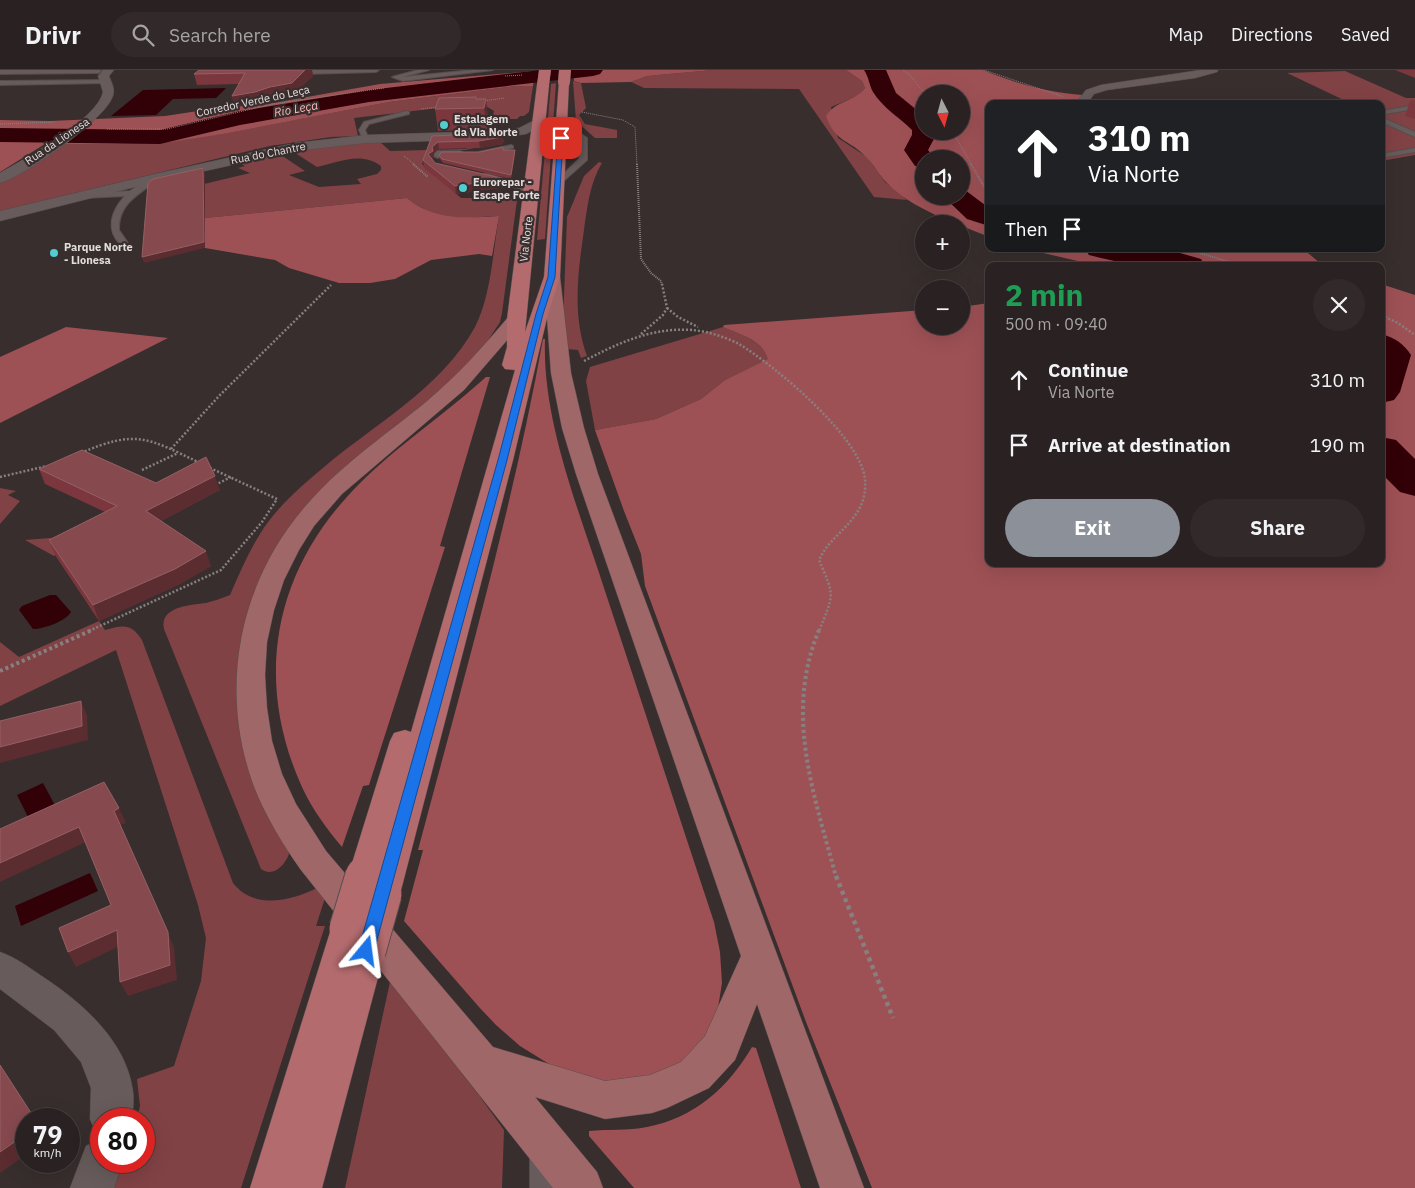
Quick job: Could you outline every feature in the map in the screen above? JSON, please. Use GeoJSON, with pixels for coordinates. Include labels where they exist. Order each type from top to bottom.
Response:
{"type":"FeatureCollection","features":[{"type":"Feature","properties":{"kind":"highway","name":"Via Norte"},"geometry":{"type":"LineString","coordinates":[[374,884],[516,346],[516,319],[545,70]]}},
{"type":"Feature","properties":{"kind":"highway"},"geometry":{"type":"LineString","coordinates":[[272,1188],[357,940],[502,460],[539,314],[552,277],[564,76]]}},
{"type":"Feature","properties":{"kind":"highway"},"geometry":{"type":"LineString","coordinates":[[300,1188],[357,940]]}},
{"type":"Feature","properties":{"kind":"main road"},"geometry":{"type":"LineString","coordinates":[[552,277],[561,373],[571,420],[587,474],[842,1188]]}},
{"type":"Feature","properties":{"kind":"main road"},"geometry":{"type":"LineString","coordinates":[[516,319],[482,361],[461,382],[366,459],[332,491],[305,522],[282,555],[268,585],[256,623],[250,671],[253,724],[266,776],[299,839],[581,1188]]}},
{"type":"Feature","properties":{"kind":"main road"},"geometry":{"type":"LineString","coordinates":[[481,1062],[605,1100],[652,1094],[695,1075],[721,1047],[735,1010],[759,958]]}},
{"type":"Feature","properties":{"kind":"street"},"geometry":{"type":"LineString","coordinates":[[1085,100],[1090,92],[1105,87],[1188,76],[1214,70]]}},
{"type":"Feature","properties":{"kind":"street","name":"Rua da Lionesa"},"geometry":{"type":"LineString","coordinates":[[0,179],[87,122],[106,100],[109,91],[104,74]]}},
{"type":"Feature","properties":{"kind":"street","name":"Rua do Chantre"},"geometry":{"type":"LineString","coordinates":[[0,216],[261,153],[295,147],[366,139],[520,135],[539,122]]}},
{"type":"Feature","properties":{"kind":"street"},"geometry":{"type":"LineString","coordinates":[[0,968],[72,1021],[95,1050],[112,1089],[111,1108]]}},
{"type":"Feature","properties":{"kind":"street"},"geometry":{"type":"LineString","coordinates":[[92,1188],[97,1173]]}},
{"type":"Feature","properties":{"kind":"lane"},"geometry":{"type":"LineString","coordinates":[[304,70],[303,72],[376,70]]}},
{"type":"Feature","properties":{"kind":"lane"},"geometry":{"type":"LineString","coordinates":[[426,70],[395,76],[403,79],[490,70]]}},
{"type":"Feature","properties":{"kind":"lane"},"geometry":{"type":"LineString","coordinates":[[0,72],[104,74]]}},
{"type":"Feature","properties":{"kind":"lane"},"geometry":{"type":"LineString","coordinates":[[0,83],[104,74]]}},
{"type":"Feature","properties":{"kind":"lane"},"geometry":{"type":"LineString","coordinates":[[1385,112],[1415,107]]}},
{"type":"Feature","properties":{"kind":"lane"},"geometry":{"type":"LineString","coordinates":[[366,139],[362,130],[366,123],[407,113]]}},
{"type":"Feature","properties":{"kind":"lane"},"geometry":{"type":"LineString","coordinates":[[558,184],[583,160],[584,138],[562,116]]}},
{"type":"Feature","properties":{"kind":"lane"},"geometry":{"type":"LineString","coordinates":[[1385,119],[1415,135]]}},
{"type":"Feature","properties":{"kind":"lane"},"geometry":{"type":"LineString","coordinates":[[436,161],[438,153],[448,155],[511,151],[520,135]]}},
{"type":"Feature","properties":{"kind":"lane"},"geometry":{"type":"LineString","coordinates":[[1385,155],[1415,150]]}},
{"type":"Feature","properties":{"kind":"lane"},"geometry":{"type":"LineString","coordinates":[[481,172],[495,177],[507,178],[531,190]]}},
{"type":"Feature","properties":{"kind":"lane"},"geometry":{"type":"LineString","coordinates":[[124,243],[115,231],[119,206],[130,193],[155,178]]}},
{"type":"Feature","properties":{"kind":"lane"},"geometry":{"type":"LineString","coordinates":[[82,196],[130,193]]}},
{"type":"Feature","properties":{"kind":"lane"},"geometry":{"type":"LineString","coordinates":[[542,1140],[542,1188]]}},
{"type":"Feature","properties":{"kind":"path"},"geometry":{"type":"LineString","coordinates":[[902,70],[909,74],[918,85]]}},
{"type":"Feature","properties":{"kind":"path"},"geometry":{"type":"LineString","coordinates":[[984,70],[1073,100]]}},
{"type":"Feature","properties":{"kind":"path"},"geometry":{"type":"LineString","coordinates":[[506,76],[524,75]]}},
{"type":"Feature","properties":{"kind":"path","name":"Corredor Verde do Leça"},"geometry":{"type":"LineString","coordinates":[[77,129],[167,129],[273,104],[390,87]]}},
{"type":"Feature","properties":{"kind":"path"},"geometry":{"type":"LineString","coordinates":[[477,102],[505,98]]}},
{"type":"Feature","properties":{"kind":"path"},"geometry":{"type":"LineString","coordinates":[[407,113],[439,106]]}},
{"type":"Feature","properties":{"kind":"path"},"geometry":{"type":"LineString","coordinates":[[562,116],[614,118],[634,125],[641,259],[651,273],[661,281],[667,308],[689,324],[745,346],[759,357],[836,428],[861,462],[865,479],[863,497],[856,515],[848,528],[830,541],[822,551],[819,560],[831,587],[832,600],[812,647],[802,693],[802,729],[807,770],[836,877],[893,1018]]}},
{"type":"Feature","properties":{"kind":"path"},"geometry":{"type":"LineString","coordinates":[[0,124],[80,121],[69,128],[77,129]]}},
{"type":"Feature","properties":{"kind":"path"},"geometry":{"type":"LineString","coordinates":[[957,140],[985,188]]}},
{"type":"Feature","properties":{"kind":"path"},"geometry":{"type":"LineString","coordinates":[[1197,252],[1229,262]]}},
{"type":"Feature","properties":{"kind":"path"},"geometry":{"type":"LineString","coordinates":[[171,449],[219,396],[331,285]]}},
{"type":"Feature","properties":{"kind":"path"},"geometry":{"type":"LineString","coordinates":[[638,336],[663,315],[667,308]]}},
{"type":"Feature","properties":{"kind":"path"},"geometry":{"type":"LineString","coordinates":[[1385,317],[1415,335]]}},
{"type":"Feature","properties":{"kind":"path"},"geometry":{"type":"LineString","coordinates":[[561,373],[588,358],[638,336],[670,329],[706,330]]}},
{"type":"Feature","properties":{"kind":"path"},"geometry":{"type":"LineString","coordinates":[[0,671],[170,595],[220,570],[262,522],[277,498],[171,449],[137,438],[100,445],[74,456]]}},
{"type":"Feature","properties":{"kind":"path"},"geometry":{"type":"LineString","coordinates":[[142,470],[178,453]]}},
{"type":"Feature","properties":{"kind":"path"},"geometry":{"type":"LineString","coordinates":[[0,477],[48,466]]}},
{"type":"Feature","properties":{"kind":"path"},"geometry":{"type":"LineString","coordinates":[[214,486],[231,477]]}},
{"type":"Feature","properties":{"kind":"shaded area"},"geometry":{"type":"Polygon","coordinates":[[[574,70],[713,70],[647,76],[631,82],[581,83],[574,81],[574,70]]]}},
{"type":"Feature","properties":{"kind":"shaded area"},"geometry":{"type":"Polygon","coordinates":[[[713,70],[846,70],[862,81],[865,88],[860,95],[831,107],[838,138],[867,157],[885,182],[907,200],[874,197],[799,89],[644,88],[631,82],[647,76],[713,70]]]}},
{"type":"Feature","properties":{"kind":"shaded area"},"geometry":{"type":"Polygon","coordinates":[[[846,70],[983,70],[1032,87],[1083,95],[1081,100],[985,100],[985,235],[970,229],[970,215],[936,215],[916,205],[970,205],[970,150],[915,150],[915,204],[896,192],[861,152],[834,132],[826,116],[835,107],[861,93],[865,88],[862,81],[846,70]]]}},
{"type":"Feature","properties":{"kind":"shaded area"},"geometry":{"type":"Polygon","coordinates":[[[535,71],[533,86],[516,86],[389,102],[223,134],[170,142],[45,144],[0,172],[0,120],[50,121],[165,116],[231,106],[262,105],[380,84],[535,71]]]}},
{"type":"Feature","properties":{"kind":"shaded area"},"geometry":{"type":"Polygon","coordinates":[[[1345,71],[1406,98],[1415,98],[1415,155],[1385,160],[1385,100],[1344,100],[1287,73],[1345,71]]]}},
{"type":"Feature","properties":{"kind":"shaded area"},"geometry":{"type":"Polygon","coordinates":[[[573,81],[581,83],[586,108],[579,115],[585,124],[617,130],[617,138],[595,138],[576,121],[573,81]]]}},
{"type":"Feature","properties":{"kind":"shaded area"},"geometry":{"type":"Polygon","coordinates":[[[556,83],[545,239],[537,240],[551,84],[556,83]]]}},
{"type":"Feature","properties":{"kind":"shaded area"},"geometry":{"type":"Polygon","coordinates":[[[516,86],[533,86],[529,112],[517,119],[510,119],[510,117],[479,118],[479,115],[493,115],[494,111],[481,103],[354,118],[358,136],[331,137],[270,146],[0,211],[0,183],[62,144],[144,143],[222,134],[389,102],[516,86]]]}},
{"type":"Feature","properties":{"kind":"shaded area"},"geometry":{"type":"Polygon","coordinates":[[[226,88],[216,98],[173,99],[156,115],[111,116],[143,90],[226,88]]]}},
{"type":"Feature","properties":{"kind":"shaded area"},"geometry":{"type":"Polygon","coordinates":[[[178,131],[179,135],[153,140],[0,137],[0,133],[155,135],[178,131]]]}},
{"type":"Feature","properties":{"kind":"shaded area"},"geometry":{"type":"Polygon","coordinates":[[[501,140],[505,141],[465,150],[428,150],[422,164],[461,198],[474,198],[475,194],[479,193],[485,198],[501,195],[517,200],[500,322],[483,348],[270,560],[260,579],[249,608],[289,854],[285,862],[278,869],[270,872],[265,871],[261,869],[164,629],[164,621],[171,611],[178,608],[206,603],[230,595],[256,541],[280,507],[323,468],[425,387],[461,349],[475,327],[485,302],[499,216],[456,218],[441,216],[420,207],[407,198],[205,218],[204,184],[250,173],[238,168],[245,166],[240,163],[278,153],[305,171],[289,175],[319,187],[361,184],[357,179],[377,174],[381,170],[381,166],[366,159],[358,158],[317,167],[292,151],[379,141],[390,151],[465,149],[501,140]]]}},
{"type":"Feature","properties":{"kind":"shaded area"},"geometry":{"type":"Polygon","coordinates":[[[599,162],[602,163],[595,178],[588,204],[578,278],[579,325],[587,356],[581,358],[578,350],[567,349],[563,324],[567,217],[584,176],[599,162]]]}},
{"type":"Feature","properties":{"kind":"shaded area"},"geometry":{"type":"Polygon","coordinates":[[[407,198],[428,211],[439,214],[462,217],[499,216],[492,256],[479,254],[431,260],[395,279],[370,283],[339,283],[289,268],[275,260],[205,248],[205,218],[407,198]]]}},
{"type":"Feature","properties":{"kind":"shaded area"},"geometry":{"type":"Polygon","coordinates":[[[1039,252],[1306,252],[1320,262],[1082,262],[1039,252]]]}},
{"type":"Feature","properties":{"kind":"shaded area"},"geometry":{"type":"Polygon","coordinates":[[[1385,285],[1415,295],[1415,1188],[872,1188],[806,1022],[645,586],[641,554],[595,430],[656,419],[701,399],[725,380],[768,359],[765,352],[756,342],[723,327],[724,325],[915,311],[915,335],[970,335],[970,306],[985,304],[985,567],[1385,567],[1385,285]]]}},
{"type":"Feature","properties":{"kind":"shaded area"},"geometry":{"type":"Polygon","coordinates":[[[66,327],[168,338],[0,423],[0,357],[66,327]]]}},
{"type":"Feature","properties":{"kind":"shaded area"},"geometry":{"type":"Polygon","coordinates":[[[723,327],[756,342],[766,352],[769,359],[725,380],[701,399],[656,419],[595,430],[586,381],[590,367],[723,327]]]}},
{"type":"Feature","properties":{"kind":"shaded area"},"geometry":{"type":"Polygon","coordinates":[[[543,339],[545,339],[549,402],[564,465],[714,922],[720,952],[722,983],[718,1008],[708,1033],[683,1063],[660,1075],[609,1083],[562,1072],[520,1046],[479,1007],[404,921],[423,850],[418,850],[502,532],[531,403],[543,339]]]}},
{"type":"Feature","properties":{"kind":"shaded area"},"geometry":{"type":"Polygon","coordinates":[[[486,377],[490,377],[440,546],[445,547],[369,785],[363,786],[342,847],[320,819],[302,787],[288,749],[279,711],[276,673],[279,636],[287,599],[301,564],[321,530],[346,498],[396,450],[486,377]]]}},
{"type":"Feature","properties":{"kind":"shaded area"},"geometry":{"type":"Polygon","coordinates":[[[0,488],[16,491],[8,495],[20,501],[0,524],[0,488]]]}},
{"type":"Feature","properties":{"kind":"shaded area"},"geometry":{"type":"Polygon","coordinates":[[[63,537],[77,544],[54,556],[25,540],[63,537]]]}},
{"type":"Feature","properties":{"kind":"shaded area"},"geometry":{"type":"Polygon","coordinates":[[[50,595],[56,595],[71,612],[54,624],[33,629],[19,610],[22,606],[50,595]]]}},
{"type":"Feature","properties":{"kind":"shaded area"},"geometry":{"type":"Polygon","coordinates":[[[99,621],[105,630],[122,626],[130,628],[138,634],[142,640],[233,883],[251,897],[262,900],[285,899],[317,888],[325,898],[316,926],[325,926],[241,1188],[114,1188],[120,1173],[155,1173],[155,1108],[140,1108],[137,1079],[174,1066],[201,981],[206,938],[198,905],[116,650],[0,706],[0,642],[19,657],[99,621]]]}},
{"type":"Feature","properties":{"kind":"shaded area"},"geometry":{"type":"Polygon","coordinates":[[[43,783],[58,811],[31,823],[17,795],[43,783]]]}},
{"type":"Feature","properties":{"kind":"shaded area"},"geometry":{"type":"Polygon","coordinates":[[[90,873],[98,891],[21,926],[15,906],[90,873]]]}},
{"type":"Feature","properties":{"kind":"shaded area"},"geometry":{"type":"Polygon","coordinates":[[[390,982],[504,1130],[502,1188],[345,1188],[390,982]]]}},
{"type":"Feature","properties":{"kind":"shaded area"},"geometry":{"type":"Polygon","coordinates":[[[752,1047],[756,1048],[801,1188],[634,1188],[589,1136],[589,1131],[640,1128],[664,1123],[695,1109],[721,1088],[743,1062],[752,1047]]]}},
{"type":"Feature","properties":{"kind":"building"},"geometry":{"type":"Polygon","coordinates":[[[199,70],[305,70],[292,83],[232,96],[245,73],[194,74],[199,70]]]}},
{"type":"Feature","properties":{"kind":"building"},"geometry":{"type":"Polygon","coordinates":[[[476,97],[476,99],[486,99],[484,108],[435,109],[439,98],[476,97]]]}},
{"type":"Feature","properties":{"kind":"building"},"geometry":{"type":"Polygon","coordinates":[[[502,133],[502,137],[479,141],[438,142],[432,147],[433,151],[428,154],[435,163],[505,179],[455,186],[423,160],[432,136],[502,133]]]}},
{"type":"Feature","properties":{"kind":"building"},"geometry":{"type":"Polygon","coordinates":[[[503,147],[503,150],[515,150],[511,175],[442,159],[439,155],[442,152],[480,152],[503,147]]]}},
{"type":"Feature","properties":{"kind":"building"},"geometry":{"type":"Polygon","coordinates":[[[203,168],[204,242],[142,257],[148,183],[153,179],[203,168]]]}},
{"type":"Feature","properties":{"kind":"building"},"geometry":{"type":"Polygon","coordinates":[[[82,450],[156,483],[206,457],[215,476],[146,511],[206,551],[175,569],[93,605],[49,540],[117,506],[39,469],[82,450]]]}},
{"type":"Feature","properties":{"kind":"building"},"geometry":{"type":"Polygon","coordinates":[[[81,701],[82,726],[0,747],[0,721],[81,701]]]}},
{"type":"Feature","properties":{"kind":"building"},"geometry":{"type":"Polygon","coordinates":[[[104,782],[119,808],[114,811],[168,932],[170,965],[120,982],[117,930],[68,952],[59,928],[111,905],[79,827],[0,863],[0,829],[104,782]]]}},
{"type":"Feature","properties":{"kind":"building"},"geometry":{"type":"Polygon","coordinates":[[[0,1065],[28,1108],[15,1108],[15,1142],[0,1152],[0,1065]]]}},
{"type":"Feature","properties":{"kind":"waterway","name":"Rio Leça"},"geometry":{"type":"LineString","coordinates":[[0,135],[160,137],[240,118],[369,96],[593,70]]}},
{"type":"Feature","properties":{"kind":"waterway","name":"Rio Leça"},"geometry":{"type":"LineString","coordinates":[[874,70],[878,73],[879,82],[888,98],[923,128],[924,135],[916,150]]}},
{"type":"Feature","properties":{"kind":"waterway","name":"Rio Leça"},"geometry":{"type":"LineString","coordinates":[[967,205],[985,216]]}},
{"type":"Feature","properties":{"kind":"waterway","name":"Rio Leça"},"geometry":{"type":"LineString","coordinates":[[1122,252],[1166,258],[1178,262]]}},
{"type":"Feature","properties":{"kind":"waterway","name":"Rio Leça"},"geometry":{"type":"LineString","coordinates":[[1385,348],[1393,355],[1385,380]]}},
{"type":"Feature","properties":{"kind":"waterway","name":"Rio Leça"},"geometry":{"type":"LineString","coordinates":[[1385,453],[1415,483]]}},
{"type":"Feature","properties":{"kind":"place","name":"Estalagem da Via Norte"},"geometry":{"type":"Point","coordinates":[444,125]}},
{"type":"Feature","properties":{"kind":"place","name":"Eurorepar - Escape Forte"},"geometry":{"type":"Point","coordinates":[463,188]}},
{"type":"Feature","properties":{"kind":"place","name":"Parque Norte - Lionesa"},"geometry":{"type":"Point","coordinates":[54,253]}},
{"type":"Feature","properties":{"kind":"route"},"geometry":{"type":"LineString","coordinates":[[366,951],[502,460],[539,314],[552,277],[561,138]]}}]}
